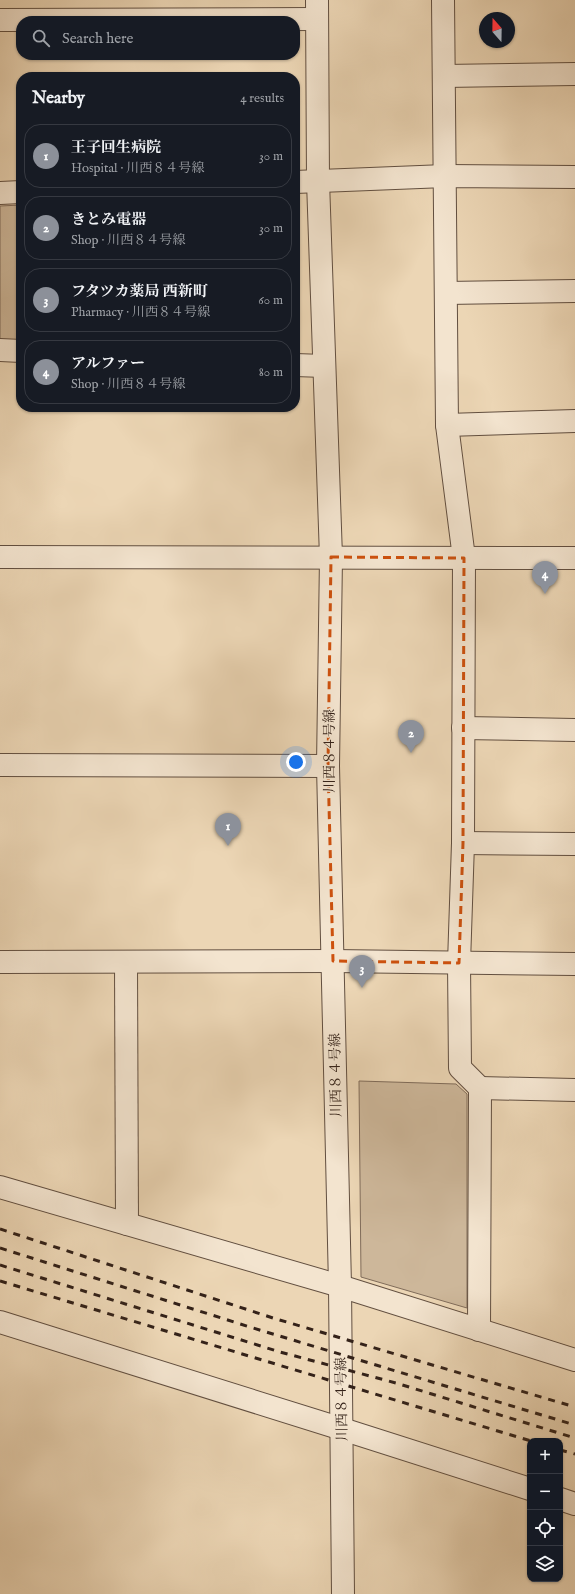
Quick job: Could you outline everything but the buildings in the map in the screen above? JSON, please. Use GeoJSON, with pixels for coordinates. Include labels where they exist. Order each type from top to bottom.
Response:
{"type":"FeatureCollection","features":[{"type":"Feature","properties":{"kind":"street"},"geometry":{"type":"LineString","coordinates":[[443,0],[448,425],[464,558],[463,844],[459,963],[460,1068],[480,1088],[575,1090]]}},
{"type":"Feature","properties":{"kind":"street"},"geometry":{"type":"LineString","coordinates":[[127,16],[317,10]]}},
{"type":"Feature","properties":{"kind":"street","name":"川西８４号線"},"geometry":{"type":"LineString","coordinates":[[317,10],[318,181],[331,557],[328,766],[340,1286],[343,1594]]}},
{"type":"Feature","properties":{"kind":"street"},"geometry":{"type":"LineString","coordinates":[[0,20],[16,19]]}},
{"type":"Feature","properties":{"kind":"street"},"geometry":{"type":"LineString","coordinates":[[444,76],[575,74]]}},
{"type":"Feature","properties":{"kind":"street"},"geometry":{"type":"LineString","coordinates":[[300,182],[445,176],[575,176]]}},
{"type":"Feature","properties":{"kind":"street"},"geometry":{"type":"LineString","coordinates":[[0,192],[16,192]]}},
{"type":"Feature","properties":{"kind":"street"},"geometry":{"type":"LineString","coordinates":[[446,293],[575,291]]}},
{"type":"Feature","properties":{"kind":"street"},"geometry":{"type":"LineString","coordinates":[[0,350],[16,351]]}},
{"type":"Feature","properties":{"kind":"street"},"geometry":{"type":"LineString","coordinates":[[300,365],[324,366]]}},
{"type":"Feature","properties":{"kind":"street"},"geometry":{"type":"LineString","coordinates":[[448,425],[575,421]]}},
{"type":"Feature","properties":{"kind":"street"},"geometry":{"type":"LineString","coordinates":[[0,557],[575,558]]}},
{"type":"Feature","properties":{"kind":"street"},"geometry":{"type":"LineString","coordinates":[[464,728],[575,730]]}},
{"type":"Feature","properties":{"kind":"street"},"geometry":{"type":"LineString","coordinates":[[0,765],[328,766]]}},
{"type":"Feature","properties":{"kind":"street"},"geometry":{"type":"LineString","coordinates":[[463,844],[575,844]]}},
{"type":"Feature","properties":{"kind":"street"},"geometry":{"type":"LineString","coordinates":[[0,962],[333,961],[575,964]]}},
{"type":"Feature","properties":{"kind":"street"},"geometry":{"type":"LineString","coordinates":[[126,962],[127,1224]]}},
{"type":"Feature","properties":{"kind":"street"},"geometry":{"type":"LineString","coordinates":[[479,1330],[480,1088]]}},
{"type":"Feature","properties":{"kind":"street"},"geometry":{"type":"LineString","coordinates":[[0,1187],[340,1286],[575,1360]]}},
{"type":"Feature","properties":{"kind":"street"},"geometry":{"type":"LineString","coordinates":[[0,1322],[527,1488]]}},
{"type":"Feature","properties":{"kind":"street"},"geometry":{"type":"LineString","coordinates":[[563,1500],[575,1504]]}},
{"type":"Feature","properties":{"kind":"highlighted area"},"geometry":{"type":"Polygon","coordinates":[[[331,557],[464,558],[463,843],[459,963],[333,961],[328,766],[331,557]]]}},
{"type":"Feature","properties":{"kind":"shaded area"},"geometry":{"type":"Polygon","coordinates":[[[16,205],[16,342],[0,342],[0,206],[16,205]]]}},
{"type":"Feature","properties":{"kind":"shaded area"},"geometry":{"type":"Polygon","coordinates":[[[359,1081],[456,1084],[467,1094],[467,1308],[361,1277],[359,1081]]]}},
{"type":"Feature","properties":{"kind":"railway"},"geometry":{"type":"LineString","coordinates":[[0,1229],[273,1318],[575,1407]]}},
{"type":"Feature","properties":{"kind":"railway"},"geometry":{"type":"LineString","coordinates":[[0,1248],[253,1328],[575,1425]]}},
{"type":"Feature","properties":{"kind":"railway"},"geometry":{"type":"LineString","coordinates":[[0,1265],[280,1352],[396,1383],[575,1438]]}},
{"type":"Feature","properties":{"kind":"railway"},"geometry":{"type":"LineString","coordinates":[[0,1281],[527,1440]]}},
{"type":"Feature","properties":{"kind":"railway"},"geometry":{"type":"LineString","coordinates":[[563,1451],[575,1454]]}},
{"type":"Feature","properties":{"kind":"place","name":"アルファー"},"geometry":{"type":"Point","coordinates":[545,594]}},
{"type":"Feature","properties":{"kind":"place","name":"きとみ電器"},"geometry":{"type":"Point","coordinates":[411,753]}},
{"type":"Feature","properties":{"kind":"place","name":"王子回生病院"},"geometry":{"type":"Point","coordinates":[228,846]}},
{"type":"Feature","properties":{"kind":"place","name":"フタツカ薬局 西新町"},"geometry":{"type":"Point","coordinates":[362,988]}}]}
